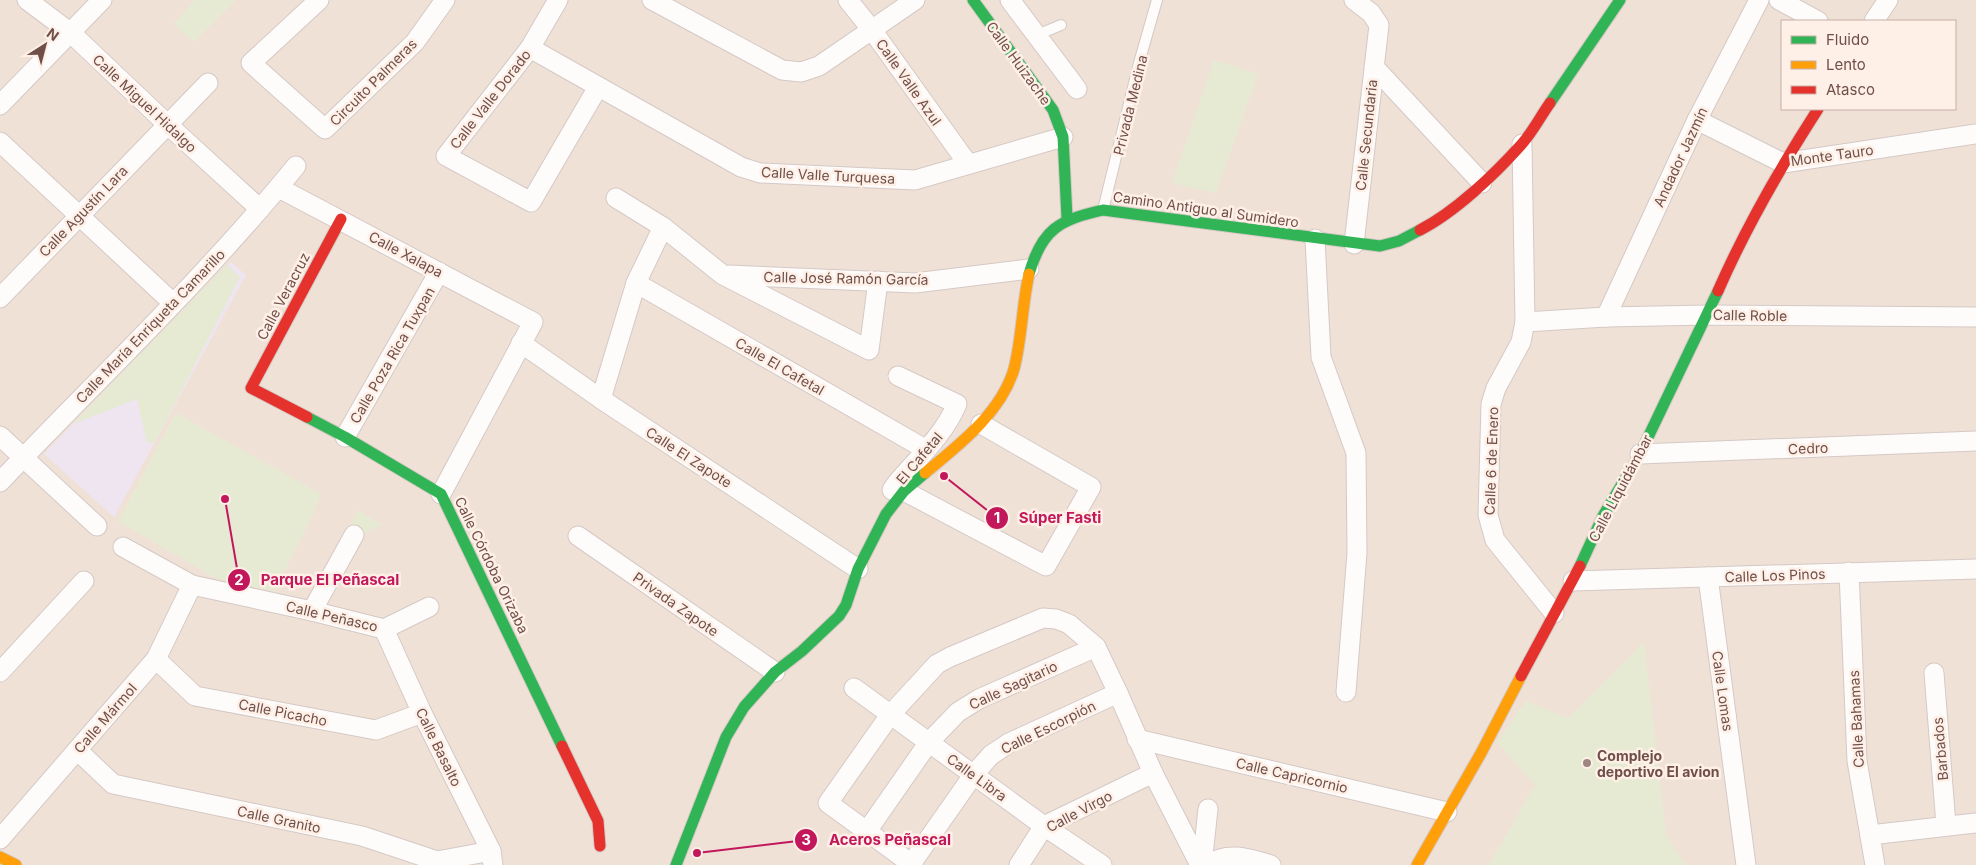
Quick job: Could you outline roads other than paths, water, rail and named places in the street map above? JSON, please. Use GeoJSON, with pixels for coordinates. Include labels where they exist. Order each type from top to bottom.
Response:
{"type":"FeatureCollection","features":[{"type":"Feature","properties":{"kind":"main road","name":"Calle Huizache"},"geometry":{"type":"LineString","coordinates":[[974,0],[1053,110],[1063,137],[1067,218]]}},
{"type":"Feature","properties":{"kind":"main road","name":"Camino Antiguo al Sumidero"},"geometry":{"type":"LineString","coordinates":[[676,865],[726,737],[744,707],[775,672],[809,645],[839,616],[846,604],[858,569],[886,514],[904,491],[981,424],[997,403],[1008,384],[1014,367],[1029,269],[1037,249],[1050,230],[1067,218],[1085,212],[1103,210],[1354,244],[1380,246],[1400,241],[1426,227],[1454,207],[1522,144],[1620,0]]}},
{"type":"Feature","properties":{"kind":"main road","name":"Calle Liquidámbar"},"geometry":{"type":"LineString","coordinates":[[1417,865],[1481,753],[1554,612],[1573,581],[1603,516],[1640,454],[1708,315],[1738,246],[1783,163],[1817,110]]}},
{"type":"Feature","properties":{"kind":"main road","name":"Calle Veracruz"},"geometry":{"type":"LineString","coordinates":[[251,388],[340,219]]}},
{"type":"Feature","properties":{"kind":"main road","name":"Calle Córdoba Orizaba"},"geometry":{"type":"LineString","coordinates":[[251,388],[345,437],[441,494],[598,821],[600,846]]}},
{"type":"Feature","properties":{"kind":"main road"},"geometry":{"type":"LineString","coordinates":[[0,857],[16,865]]}},
{"type":"Feature","properties":{"kind":"street","name":"Calle Miguel Hidalgo"},"geometry":{"type":"LineString","coordinates":[[28,0],[71,33],[260,209]]}},
{"type":"Feature","properties":{"kind":"street"},"geometry":{"type":"LineString","coordinates":[[0,105],[102,0]]}},
{"type":"Feature","properties":{"kind":"street","name":"Circuito Palmeras"},"geometry":{"type":"LineString","coordinates":[[318,0],[251,63],[325,129],[414,42],[445,0]]}},
{"type":"Feature","properties":{"kind":"street","name":"Calle Valle Dorado"},"geometry":{"type":"LineString","coordinates":[[558,0],[530,48],[446,156],[531,202],[598,87]]}},
{"type":"Feature","properties":{"kind":"street"},"geometry":{"type":"LineString","coordinates":[[652,0],[782,70],[791,72],[810,70],[819,66],[915,0]]}},
{"type":"Feature","properties":{"kind":"street","name":"Calle Valle Azul"},"geometry":{"type":"LineString","coordinates":[[848,0],[872,30],[968,164]]}},
{"type":"Feature","properties":{"kind":"street"},"geometry":{"type":"LineString","coordinates":[[1010,0],[1077,90]]}},
{"type":"Feature","properties":{"kind":"street","name":"Calle Secundaria"},"geometry":{"type":"LineString","coordinates":[[1354,0],[1371,13],[1379,25],[1354,244]]}},
{"type":"Feature","properties":{"kind":"street","name":"Andador Jazmín"},"geometry":{"type":"LineString","coordinates":[[1606,317],[1697,120],[1760,0]]}},
{"type":"Feature","properties":{"kind":"street"},"geometry":{"type":"LineString","coordinates":[[1779,0],[1816,20]]}},
{"type":"Feature","properties":{"kind":"street"},"geometry":{"type":"LineString","coordinates":[[1875,20],[1888,0]]}},
{"type":"Feature","properties":{"kind":"street","name":"Calle Valle Turquesa"},"geometry":{"type":"LineString","coordinates":[[530,48],[741,167],[760,173],[915,180],[1063,137]]}},
{"type":"Feature","properties":{"kind":"street"},"geometry":{"type":"LineString","coordinates":[[1374,67],[1482,183]]}},
{"type":"Feature","properties":{"kind":"street","name":"Calle Agustín Lara"},"geometry":{"type":"LineString","coordinates":[[0,298],[208,83]]}},
{"type":"Feature","properties":{"kind":"street","name":"Monte Tauro"},"geometry":{"type":"LineString","coordinates":[[1697,120],[1783,163],[1976,134]]}},
{"type":"Feature","properties":{"kind":"street"},"geometry":{"type":"LineString","coordinates":[[0,142],[173,303]]}},
{"type":"Feature","properties":{"kind":"street","name":"Calle 6 de Enero"},"geometry":{"type":"LineString","coordinates":[[1522,144],[1525,322],[1521,342],[1496,388],[1491,404],[1488,515],[1495,540],[1554,612]]}},
{"type":"Feature","properties":{"kind":"street","name":"Calle María Enriqueta Camarillo"},"geometry":{"type":"LineString","coordinates":[[0,482],[173,303],[279,188],[296,166]]}},
{"type":"Feature","properties":{"kind":"street","name":"Calle Xalapa"},"geometry":{"type":"LineString","coordinates":[[279,188],[533,322],[521,343]]}},
{"type":"Feature","properties":{"kind":"street"},"geometry":{"type":"LineString","coordinates":[[616,198],[663,227],[722,275],[869,350],[878,281]]}},
{"type":"Feature","properties":{"kind":"street"},"geometry":{"type":"LineString","coordinates":[[601,399],[636,283],[663,227]]}},
{"type":"Feature","properties":{"kind":"street"},"geometry":{"type":"LineString","coordinates":[[1315,239],[1321,357],[1356,453],[1357,553],[1346,692]]}},
{"type":"Feature","properties":{"kind":"street","name":"Calle José Ramón García"},"geometry":{"type":"LineString","coordinates":[[722,275],[915,283],[1029,269]]}},
{"type":"Feature","properties":{"kind":"street","name":"Calle Poza Rica Tuxpan"},"geometry":{"type":"LineString","coordinates":[[345,437],[439,272]]}},
{"type":"Feature","properties":{"kind":"street","name":"Calle El Cafetal"},"geometry":{"type":"LineString","coordinates":[[636,283],[925,450]]}},
{"type":"Feature","properties":{"kind":"street","name":"Calle Roble"},"geometry":{"type":"LineString","coordinates":[[1525,322],[1606,317],[1708,315],[1976,317]]}},
{"type":"Feature","properties":{"kind":"street"},"geometry":{"type":"LineString","coordinates":[[441,494],[521,343]]}},
{"type":"Feature","properties":{"kind":"street","name":"Calle El Zapote"},"geometry":{"type":"LineString","coordinates":[[521,343],[601,399],[858,569]]}},
{"type":"Feature","properties":{"kind":"street","name":"El Cafetal"},"geometry":{"type":"LineString","coordinates":[[886,514],[896,484],[941,432],[952,416],[957,404],[898,376]]}},
{"type":"Feature","properties":{"kind":"street"},"geometry":{"type":"LineString","coordinates":[[904,491],[1046,566],[1091,487],[981,424]]}},
{"type":"Feature","properties":{"kind":"street"},"geometry":{"type":"LineString","coordinates":[[0,436],[97,526]]}},
{"type":"Feature","properties":{"kind":"street","name":"Cedro"},"geometry":{"type":"LineString","coordinates":[[1640,454],[1976,442]]}},
{"type":"Feature","properties":{"kind":"street"},"geometry":{"type":"LineString","coordinates":[[312,610],[354,535]]}},
{"type":"Feature","properties":{"kind":"street","name":"Privada Zapote"},"geometry":{"type":"LineString","coordinates":[[578,536],[775,672]]}},
{"type":"Feature","properties":{"kind":"street","name":"Calle Peñasco"},"geometry":{"type":"LineString","coordinates":[[123,547],[192,586],[312,610],[384,629],[428,608]]}},
{"type":"Feature","properties":{"kind":"street","name":"Calle Los Pinos"},"geometry":{"type":"LineString","coordinates":[[1573,581],[1976,568]]}},
{"type":"Feature","properties":{"kind":"street","name":"Calle Bahamas"},"geometry":{"type":"LineString","coordinates":[[1849,572],[1858,761],[1875,865]]}},
{"type":"Feature","properties":{"kind":"street","name":"Calle Lomas"},"geometry":{"type":"LineString","coordinates":[[1708,577],[1746,865]]}},
{"type":"Feature","properties":{"kind":"street"},"geometry":{"type":"LineString","coordinates":[[0,672],[84,581]]}},
{"type":"Feature","properties":{"kind":"street","name":"Calle Mármol"},"geometry":{"type":"LineString","coordinates":[[0,839],[156,659],[192,586]]}},
{"type":"Feature","properties":{"kind":"street"},"geometry":{"type":"LineString","coordinates":[[912,864],[828,803],[890,715],[937,664],[1043,618],[1056,619],[1069,624],[1096,647],[1153,773],[1201,865]]}},
{"type":"Feature","properties":{"kind":"street","name":"Calle Basalto"},"geometry":{"type":"LineString","coordinates":[[384,629],[492,858]]}},
{"type":"Feature","properties":{"kind":"street","name":"Calle Sagitario"},"geometry":{"type":"LineString","coordinates":[[868,832],[930,742],[958,712],[979,699],[1096,647]]}},
{"type":"Feature","properties":{"kind":"street","name":"Calle Picacho"},"geometry":{"type":"LineString","coordinates":[[156,659],[195,696],[376,730],[422,713]]}},
{"type":"Feature","properties":{"kind":"street","name":"Barbados"},"geometry":{"type":"LineString","coordinates":[[1934,673],[1946,826]]}},
{"type":"Feature","properties":{"kind":"street","name":"Calle Libra"},"geometry":{"type":"LineString","coordinates":[[854,688],[1044,826],[1102,865]]}},
{"type":"Feature","properties":{"kind":"street","name":"Calle Escorpión"},"geometry":{"type":"LineString","coordinates":[[912,864],[974,774],[992,755],[1009,743],[1118,693]]}},
{"type":"Feature","properties":{"kind":"street","name":"Calle Capricornio"},"geometry":{"type":"LineString","coordinates":[[1137,739],[1447,812]]}},
{"type":"Feature","properties":{"kind":"street","name":"Calle Granito"},"geometry":{"type":"LineString","coordinates":[[77,750],[113,784],[362,836],[437,861],[492,858]]}},
{"type":"Feature","properties":{"kind":"street","name":"Calle Virgo"},"geometry":{"type":"LineString","coordinates":[[1019,865],[1044,826],[1153,773]]}},
{"type":"Feature","properties":{"kind":"street"},"geometry":{"type":"LineString","coordinates":[[1201,865],[1208,809]]}},
{"type":"Feature","properties":{"kind":"street"},"geometry":{"type":"LineString","coordinates":[[1870,835],[1976,824]]}},
{"type":"Feature","properties":{"kind":"street"},"geometry":{"type":"LineString","coordinates":[[1207,865],[1214,860],[1227,856],[1246,858],[1271,865]]}},
{"type":"Feature","properties":{"kind":"lane","name":"Privada Medina"},"geometry":{"type":"LineString","coordinates":[[1103,210],[1139,63],[1158,0]]}},
{"type":"Feature","properties":{"kind":"lane"},"geometry":{"type":"LineString","coordinates":[[1037,36],[1061,26]]}},
{"type":"Feature","properties":{"kind":"place","name":"Súper Fasti"},"geometry":{"type":"Point","coordinates":[944,476]}},
{"type":"Feature","properties":{"kind":"place","name":"Parque El Peñascal"},"geometry":{"type":"Point","coordinates":[225,499]}},
{"type":"Feature","properties":{"kind":"place","name":"Complejo deportivo El avion"},"geometry":{"type":"Point","coordinates":[1587,763]}},
{"type":"Feature","properties":{"kind":"place","name":"Aceros Peñascal"},"geometry":{"type":"Point","coordinates":[697,853]}}]}
